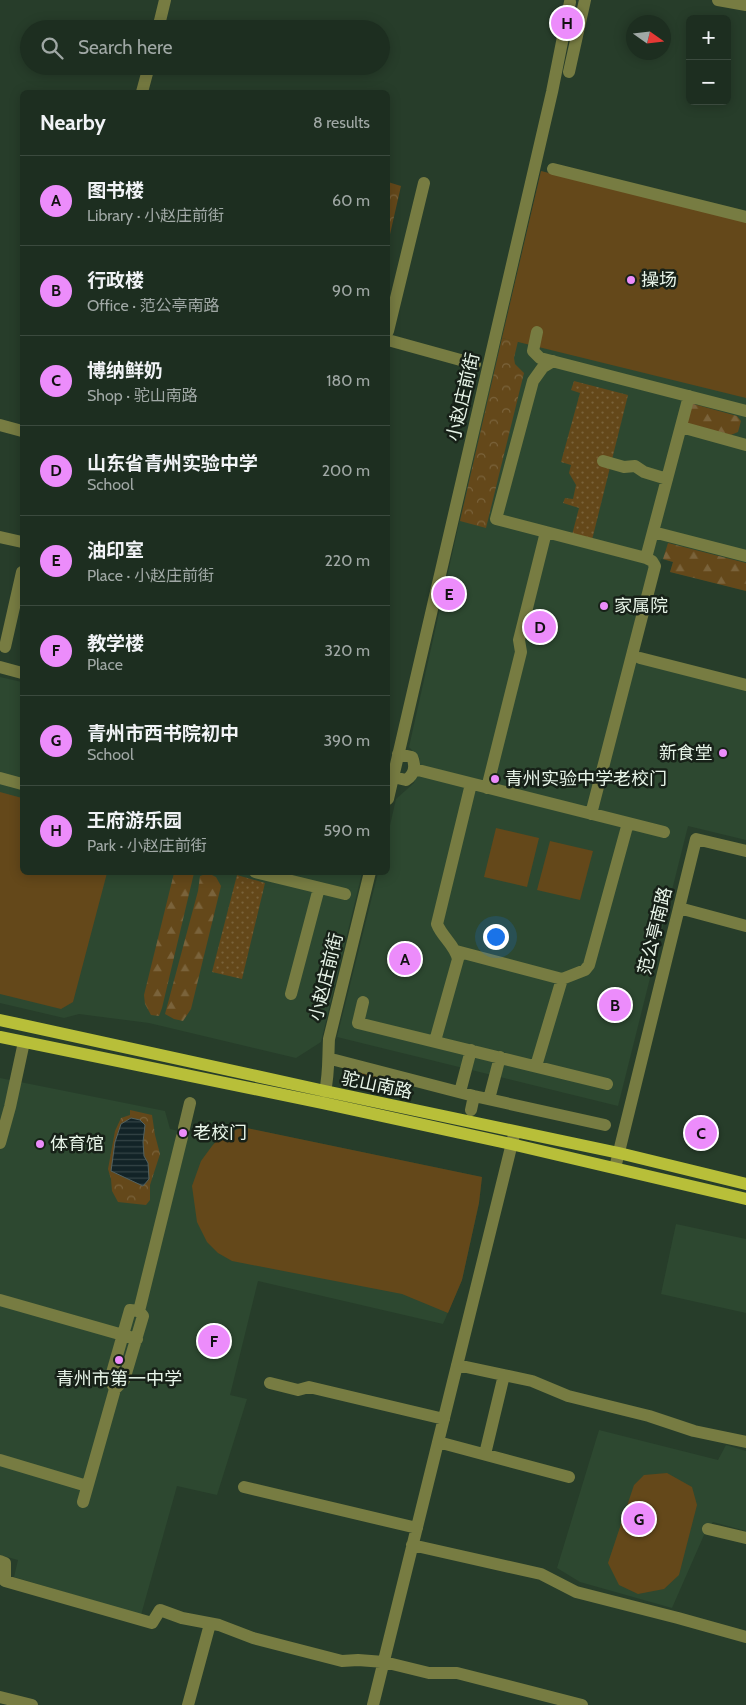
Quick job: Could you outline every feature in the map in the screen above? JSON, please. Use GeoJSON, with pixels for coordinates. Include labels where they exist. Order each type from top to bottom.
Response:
{"type":"FeatureCollection","features":[{"type":"Feature","properties":{"kind":"main road","name":"驼山南路"},"geometry":{"type":"LineString","coordinates":[[0,1020],[325,1092],[513,1138],[615,1168],[746,1199]]}},
{"type":"Feature","properties":{"kind":"main road","name":"驼山南路"},"geometry":{"type":"LineString","coordinates":[[0,1036],[323,1103],[513,1138],[619,1153],[746,1184]]}},
{"type":"Feature","properties":{"kind":"street"},"geometry":{"type":"LineString","coordinates":[[160,20],[165,0]]}},
{"type":"Feature","properties":{"kind":"street"},"geometry":{"type":"LineString","coordinates":[[569,72],[584,0]]}},
{"type":"Feature","properties":{"kind":"street"},"geometry":{"type":"LineString","coordinates":[[718,0],[746,5]]}},
{"type":"Feature","properties":{"kind":"street","name":"小赵庄前街"},"geometry":{"type":"LineString","coordinates":[[390,790],[552,92],[570,2]]}},
{"type":"Feature","properties":{"kind":"street"},"geometry":{"type":"LineString","coordinates":[[142,90],[146,75]]}},
{"type":"Feature","properties":{"kind":"street"},"geometry":{"type":"LineString","coordinates":[[553,168],[746,217]]}},
{"type":"Feature","properties":{"kind":"street"},"geometry":{"type":"LineString","coordinates":[[390,323],[424,183]]}},
{"type":"Feature","properties":{"kind":"street"},"geometry":{"type":"LineString","coordinates":[[537,332],[533,348],[534,354],[540,358],[746,411]]}},
{"type":"Feature","properties":{"kind":"street"},"geometry":{"type":"LineString","coordinates":[[390,341],[475,364]]}},
{"type":"Feature","properties":{"kind":"street"},"geometry":{"type":"LineString","coordinates":[[553,361],[543,367],[533,381],[496,519],[646,558],[652,561],[655,566],[591,814]]}},
{"type":"Feature","properties":{"kind":"street"},"geometry":{"type":"LineString","coordinates":[[646,558],[689,396]]}},
{"type":"Feature","properties":{"kind":"street"},"geometry":{"type":"LineString","coordinates":[[0,426],[20,431]]}},
{"type":"Feature","properties":{"kind":"street"},"geometry":{"type":"LineString","coordinates":[[681,427],[746,445]]}},
{"type":"Feature","properties":{"kind":"street"},"geometry":{"type":"LineString","coordinates":[[603,461],[624,467],[625,470],[632,473],[639,474],[644,472],[667,479]]}},
{"type":"Feature","properties":{"kind":"street"},"geometry":{"type":"LineString","coordinates":[[487,788],[521,652],[519,640],[546,532]]}},
{"type":"Feature","properties":{"kind":"street"},"geometry":{"type":"LineString","coordinates":[[653,532],[746,556]]}},
{"type":"Feature","properties":{"kind":"street"},"geometry":{"type":"LineString","coordinates":[[0,536],[20,541]]}},
{"type":"Feature","properties":{"kind":"street"},"geometry":{"type":"LineString","coordinates":[[5,647],[20,581]]}},
{"type":"Feature","properties":{"kind":"street"},"geometry":{"type":"LineString","coordinates":[[640,658],[746,685]]}},
{"type":"Feature","properties":{"kind":"street"},"geometry":{"type":"LineString","coordinates":[[0,668],[20,673]]}},
{"type":"Feature","properties":{"kind":"street"},"geometry":{"type":"LineString","coordinates":[[393,777],[406,780],[411,777],[414,769],[412,757],[398,754]]}},
{"type":"Feature","properties":{"kind":"street"},"geometry":{"type":"LineString","coordinates":[[414,769],[664,832]]}},
{"type":"Feature","properties":{"kind":"street"},"geometry":{"type":"LineString","coordinates":[[0,778],[20,783]]}},
{"type":"Feature","properties":{"kind":"street"},"geometry":{"type":"LineString","coordinates":[[435,1041],[458,959],[456,952],[441,933],[437,924],[471,784]]}},
{"type":"Feature","properties":{"kind":"street"},"geometry":{"type":"LineString","coordinates":[[456,952],[562,979],[584,970],[589,965],[628,823]]}},
{"type":"Feature","properties":{"kind":"street","name":"范公亭南路"},"geometry":{"type":"LineString","coordinates":[[615,1168],[696,839],[746,851]]}},
{"type":"Feature","properties":{"kind":"street"},"geometry":{"type":"LineString","coordinates":[[267,875],[345,894]]}},
{"type":"Feature","properties":{"kind":"street","name":"小赵庄前街"},"geometry":{"type":"LineString","coordinates":[[325,1092],[328,1079],[329,1039],[369,875]]}},
{"type":"Feature","properties":{"kind":"street"},"geometry":{"type":"LineString","coordinates":[[290,994],[319,888]]}},
{"type":"Feature","properties":{"kind":"street"},"geometry":{"type":"LineString","coordinates":[[679,908],[746,926]]}},
{"type":"Feature","properties":{"kind":"street"},"geometry":{"type":"LineString","coordinates":[[536,1066],[562,979]]}},
{"type":"Feature","properties":{"kind":"street"},"geometry":{"type":"LineString","coordinates":[[363,1002],[358,1023],[607,1084]]}},
{"type":"Feature","properties":{"kind":"street"},"geometry":{"type":"LineString","coordinates":[[0,1143],[24,1042]]}},
{"type":"Feature","properties":{"kind":"street"},"geometry":{"type":"LineString","coordinates":[[460,1092],[471,1050]]}},
{"type":"Feature","properties":{"kind":"street"},"geometry":{"type":"LineString","coordinates":[[489,1099],[500,1057]]}},
{"type":"Feature","properties":{"kind":"street"},"geometry":{"type":"LineString","coordinates":[[335,1060],[474,1096],[605,1125]]}},
{"type":"Feature","properties":{"kind":"street"},"geometry":{"type":"LineString","coordinates":[[471,1110],[474,1096]]}},
{"type":"Feature","properties":{"kind":"street"},"geometry":{"type":"LineString","coordinates":[[139,1311],[190,1103]]}},
{"type":"Feature","properties":{"kind":"street"},"geometry":{"type":"LineString","coordinates":[[373,1705],[513,1138]]}},
{"type":"Feature","properties":{"kind":"street"},"geometry":{"type":"LineString","coordinates":[[0,1300],[137,1339]]}},
{"type":"Feature","properties":{"kind":"street"},"geometry":{"type":"LineString","coordinates":[[83,1502],[115,1389],[124,1380],[137,1339],[143,1316],[139,1311],[130,1310],[122,1334],[110,1380],[115,1389]]}},
{"type":"Feature","properties":{"kind":"street"},"geometry":{"type":"LineString","coordinates":[[457,1364],[532,1381],[568,1396],[650,1416],[694,1431],[746,1442]]}},
{"type":"Feature","properties":{"kind":"street"},"geometry":{"type":"LineString","coordinates":[[485,1454],[504,1375]]}},
{"type":"Feature","properties":{"kind":"street"},"geometry":{"type":"LineString","coordinates":[[270,1383],[298,1390],[309,1387],[444,1419]]}},
{"type":"Feature","properties":{"kind":"street"},"geometry":{"type":"LineString","coordinates":[[438,1442],[569,1477]]}},
{"type":"Feature","properties":{"kind":"street"},"geometry":{"type":"LineString","coordinates":[[0,1460],[87,1486]]}},
{"type":"Feature","properties":{"kind":"street"},"geometry":{"type":"LineString","coordinates":[[244,1487],[417,1528]]}},
{"type":"Feature","properties":{"kind":"street"},"geometry":{"type":"LineString","coordinates":[[708,1529],[746,1538]]}},
{"type":"Feature","properties":{"kind":"street"},"geometry":{"type":"LineString","coordinates":[[412,1545],[541,1574],[576,1592],[746,1637]]}},
{"type":"Feature","properties":{"kind":"street"},"geometry":{"type":"LineString","coordinates":[[0,1561],[5,1562],[5,1581],[152,1623],[160,1610],[253,1638],[342,1661],[384,1662],[429,1673],[457,1673],[582,1705]]}},
{"type":"Feature","properties":{"kind":"street"},"geometry":{"type":"LineString","coordinates":[[188,1705],[210,1624]]}},
{"type":"Feature","properties":{"kind":"street"},"geometry":{"type":"LineString","coordinates":[[0,1696],[32,1705]]}},
{"type":"Feature","properties":{"kind":"shaded area"},"geometry":{"type":"Polygon","coordinates":[[[541,171],[746,222],[746,591],[670,572],[673,562],[661,559],[635,662],[746,689],[746,840],[688,826],[618,1106],[337,1037],[378,875],[390,875],[390,825],[396,799],[414,783],[420,759],[409,747],[485,407],[541,171]]]}},
{"type":"Feature","properties":{"kind":"shaded area"},"geometry":{"type":"Polygon","coordinates":[[[0,677],[20,682],[20,875],[362,875],[321,1042],[296,1058],[149,1023],[79,1014],[64,1018],[0,1003],[0,677]]]}},
{"type":"Feature","properties":{"kind":"shaded area","name":"青州市第一中学"},"geometry":{"type":"Polygon","coordinates":[[[0,1078],[165,1111],[170,1129],[196,1135],[208,1120],[482,1177],[479,1203],[462,1280],[443,1324],[258,1281],[230,1395],[247,1399],[217,1495],[177,1486],[141,1615],[14,1577],[18,1560],[0,1555],[0,1078]]]}},
{"type":"Feature","properties":{"kind":"shaded area"},"geometry":{"type":"Polygon","coordinates":[[[131,1118],[140,1120],[145,1125],[144,1156],[148,1163],[149,1179],[143,1186],[111,1171],[115,1142],[121,1124],[131,1118]]]}},
{"type":"Feature","properties":{"kind":"shaded area"},"geometry":{"type":"Polygon","coordinates":[[[676,1224],[746,1239],[746,1313],[661,1294],[676,1224]]]}},
{"type":"Feature","properties":{"kind":"shaded area"},"geometry":{"type":"Polygon","coordinates":[[[599,1430],[718,1460],[726,1445],[746,1451],[746,1531],[713,1522],[704,1535],[672,1608],[580,1582],[557,1568],[599,1430]]]}},
{"type":"Feature","properties":{"kind":"green space","name":"操场"},"geometry":{"type":"Polygon","coordinates":[[[541,171],[746,222],[746,398],[502,338],[541,171]]]}},
{"type":"Feature","properties":{"kind":"green space"},"geometry":{"type":"Polygon","coordinates":[[[390,183],[401,186],[390,234],[390,183]]]}},
{"type":"Feature","properties":{"kind":"green space"},"geometry":{"type":"Polygon","coordinates":[[[502,338],[518,341],[514,358],[515,364],[524,373],[486,528],[460,521],[502,338]]]}},
{"type":"Feature","properties":{"kind":"green space"},"geometry":{"type":"Polygon","coordinates":[[[574,381],[628,395],[592,540],[572,535],[579,508],[563,503],[565,498],[573,499],[576,485],[569,473],[571,465],[561,462],[580,393],[571,390],[574,381]]]}},
{"type":"Feature","properties":{"kind":"green space"},"geometry":{"type":"Polygon","coordinates":[[[690,403],[737,416],[741,421],[738,432],[731,435],[685,423],[690,403]]]}},
{"type":"Feature","properties":{"kind":"green space"},"geometry":{"type":"Polygon","coordinates":[[[668,543],[746,563],[746,591],[670,572],[673,562],[663,559],[668,543]]]}},
{"type":"Feature","properties":{"kind":"green space"},"geometry":{"type":"Polygon","coordinates":[[[0,792],[20,797],[20,875],[106,875],[73,1002],[61,1009],[0,994],[0,792]]]}},
{"type":"Feature","properties":{"kind":"green space"},"geometry":{"type":"Polygon","coordinates":[[[496,828],[539,838],[527,887],[484,877],[496,828]]]}},
{"type":"Feature","properties":{"kind":"green space"},"geometry":{"type":"Polygon","coordinates":[[[550,841],[593,851],[580,900],[537,890],[550,841]]]}},
{"type":"Feature","properties":{"kind":"green space"},"geometry":{"type":"Polygon","coordinates":[[[174,875],[194,875],[159,1016],[151,1015],[145,1004],[144,995],[174,875]]]}},
{"type":"Feature","properties":{"kind":"green space"},"geometry":{"type":"Polygon","coordinates":[[[212,875],[216,877],[221,886],[191,1009],[183,1021],[165,1014],[198,891],[200,876],[212,875]]]}},
{"type":"Feature","properties":{"kind":"green space"},"geometry":{"type":"Polygon","coordinates":[[[237,875],[265,883],[242,979],[212,972],[237,875]]]}},
{"type":"Feature","properties":{"kind":"green space"},"geometry":{"type":"Polygon","coordinates":[[[350,1067],[407,1083],[402,1087],[398,1087],[349,1075],[350,1067]]]}},
{"type":"Feature","properties":{"kind":"green space"},"geometry":{"type":"Polygon","coordinates":[[[130,1110],[152,1115],[160,1154],[150,1185],[150,1200],[146,1205],[118,1202],[112,1191],[108,1169],[115,1131],[121,1118],[130,1115],[130,1110]]]}},
{"type":"Feature","properties":{"kind":"green space"},"geometry":{"type":"Polygon","coordinates":[[[242,1127],[482,1177],[479,1203],[462,1280],[448,1313],[402,1294],[232,1261],[218,1253],[207,1242],[197,1222],[192,1186],[201,1161],[212,1146],[220,1137],[242,1127]]]}},
{"type":"Feature","properties":{"kind":"green space"},"geometry":{"type":"Polygon","coordinates":[[[667,1473],[692,1487],[697,1505],[679,1575],[664,1589],[638,1594],[619,1585],[608,1563],[634,1485],[644,1475],[667,1473]]]}},
{"type":"Feature","properties":{"kind":"place","name":"王府游乐园"},"geometry":{"type":"Point","coordinates":[567,23]}},
{"type":"Feature","properties":{"kind":"place","name":"操场"},"geometry":{"type":"Point","coordinates":[631,280]}},
{"type":"Feature","properties":{"kind":"place","name":"油印室"},"geometry":{"type":"Point","coordinates":[449,594]}},
{"type":"Feature","properties":{"kind":"place","name":"家属院"},"geometry":{"type":"Point","coordinates":[604,606]}},
{"type":"Feature","properties":{"kind":"place","name":"山东省青州实验中学"},"geometry":{"type":"Point","coordinates":[540,627]}},
{"type":"Feature","properties":{"kind":"place","name":"新食堂"},"geometry":{"type":"Point","coordinates":[723,753]}},
{"type":"Feature","properties":{"kind":"place","name":"青州实验中学老校门"},"geometry":{"type":"Point","coordinates":[495,779]}},
{"type":"Feature","properties":{"kind":"place","name":"图书楼"},"geometry":{"type":"Point","coordinates":[405,959]}},
{"type":"Feature","properties":{"kind":"place","name":"行政楼"},"geometry":{"type":"Point","coordinates":[615,1005]}},
{"type":"Feature","properties":{"kind":"place","name":"老校门"},"geometry":{"type":"Point","coordinates":[183,1133]}},
{"type":"Feature","properties":{"kind":"place","name":"博纳鲜奶"},"geometry":{"type":"Point","coordinates":[701,1133]}},
{"type":"Feature","properties":{"kind":"place","name":"体育馆"},"geometry":{"type":"Point","coordinates":[40,1144]}},
{"type":"Feature","properties":{"kind":"place","name":"教学楼"},"geometry":{"type":"Point","coordinates":[214,1341]}},
{"type":"Feature","properties":{"kind":"place","name":"青州市第一中学"},"geometry":{"type":"Point","coordinates":[119,1360]}},
{"type":"Feature","properties":{"kind":"place","name":"青州市西书院初中"},"geometry":{"type":"Point","coordinates":[639,1519]}}]}
